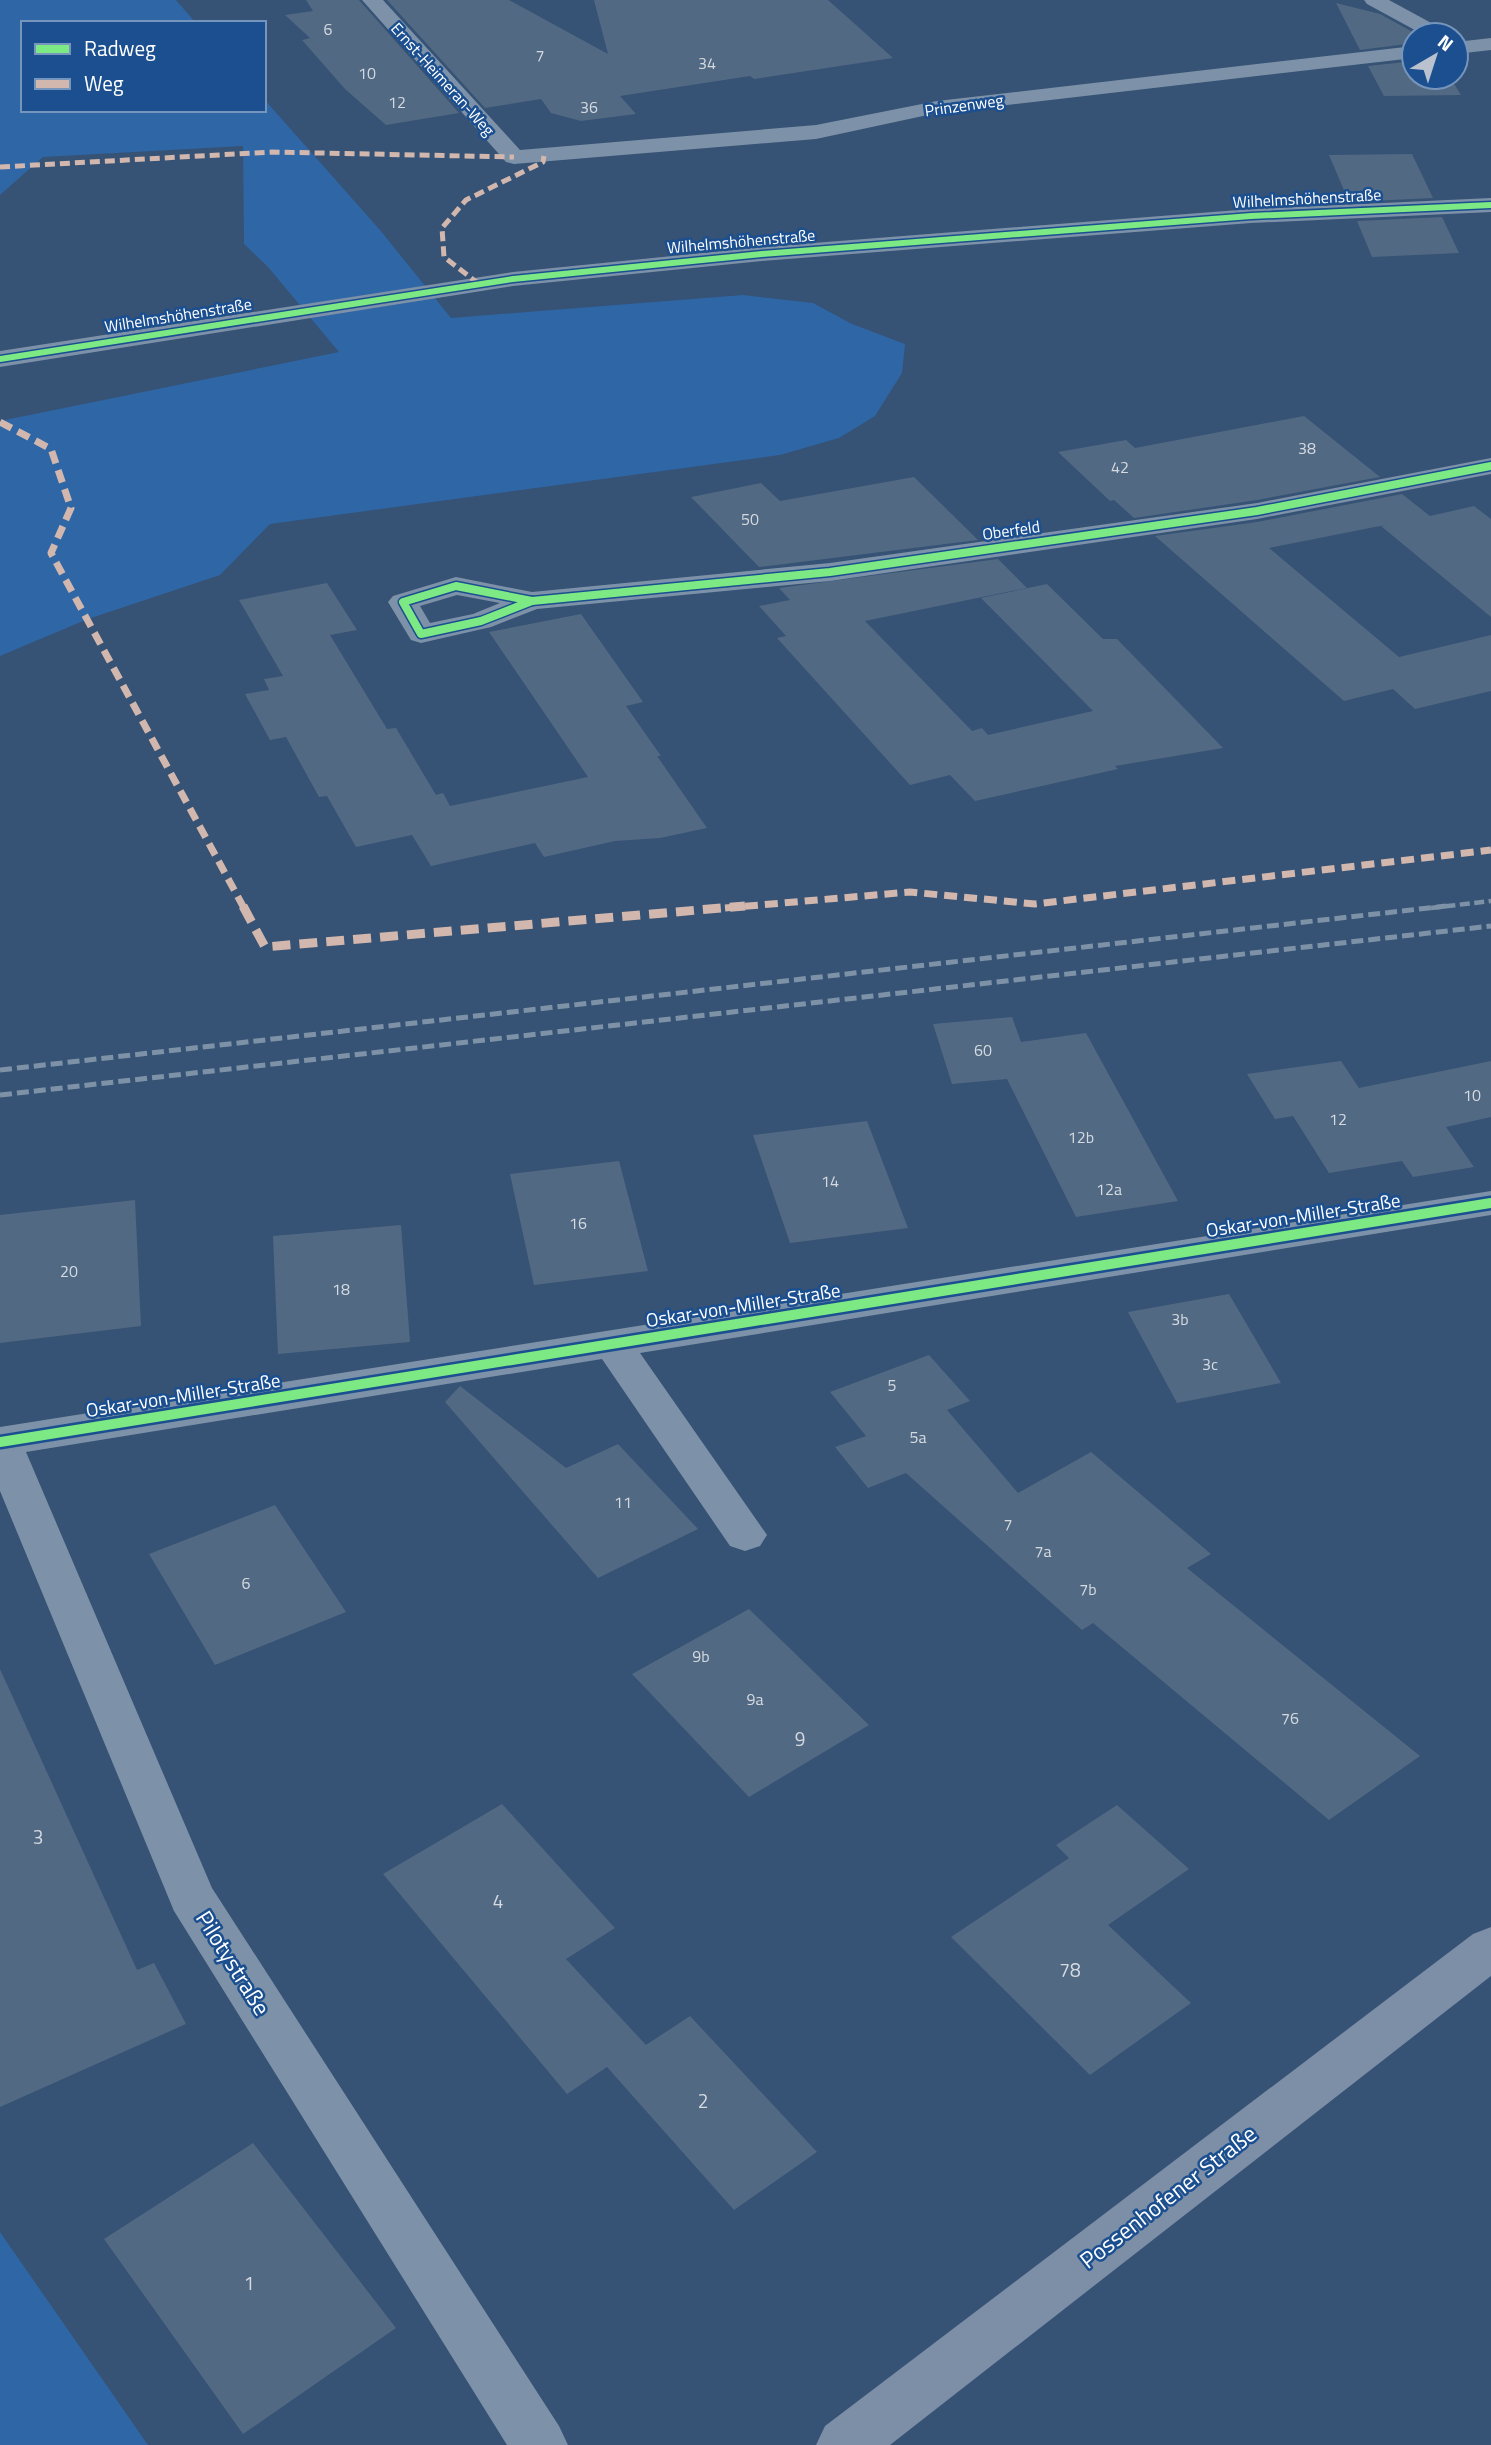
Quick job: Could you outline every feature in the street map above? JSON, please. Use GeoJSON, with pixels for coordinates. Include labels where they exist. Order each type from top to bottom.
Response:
{"type":"FeatureCollection","features":[{"type":"Feature","properties":{"kind":"main road","name":"Possenhofener Straße"},"geometry":{"type":"LineString","coordinates":[[845,2445],[1491,1948]]}},
{"type":"Feature","properties":{"kind":"street","name":"Ernst-Heimeran-Weg"},"geometry":{"type":"LineString","coordinates":[[372,0],[514,157]]}},
{"type":"Feature","properties":{"kind":"street"},"geometry":{"type":"LineString","coordinates":[[1374,0],[1413,21]]}},
{"type":"Feature","properties":{"kind":"street"},"geometry":{"type":"LineString","coordinates":[[1470,45],[1491,44]]}},
{"type":"Feature","properties":{"kind":"street","name":"Prinzenweg"},"geometry":{"type":"LineString","coordinates":[[514,157],[816,132],[937,107],[1400,54]]}},
{"type":"Feature","properties":{"kind":"street","name":"Wilhelmshöhenstraße"},"geometry":{"type":"LineString","coordinates":[[0,359],[513,279],[790,252],[1251,216],[1491,205]]}},
{"type":"Feature","properties":{"kind":"street","name":"Oberfeld"},"geometry":{"type":"LineString","coordinates":[[532,601],[830,572],[1257,511],[1491,466]]}},
{"type":"Feature","properties":{"kind":"street","name":"Oskar-von-Miller-Straße"},"geometry":{"type":"LineString","coordinates":[[1,1442],[1491,1203]]}},
{"type":"Feature","properties":{"kind":"street"},"geometry":{"type":"LineString","coordinates":[[613,1343],[745,1535]]}},
{"type":"Feature","properties":{"kind":"street","name":"Pilotystraße"},"geometry":{"type":"LineString","coordinates":[[1,1442],[191,1896],[539,2445]]}},
{"type":"Feature","properties":{"kind":"shaded area"},"geometry":{"type":"Polygon","coordinates":[[[0,0],[176,0],[194,21],[21,21],[21,112],[266,112],[266,101],[380,230],[451,318],[743,295],[813,303],[852,324],[905,344],[902,373],[875,416],[839,438],[780,455],[270,524],[220,575],[88,619],[0,656],[0,421],[339,352],[268,267],[244,244],[243,146],[43,157],[0,195],[0,0]]]}},
{"type":"Feature","properties":{"kind":"shaded area"},"geometry":{"type":"Polygon","coordinates":[[[0,2232],[148,2445],[0,2445],[0,2232]]]}},
{"type":"Feature","properties":{"kind":"building"},"geometry":{"type":"Polygon","coordinates":[[[306,0],[359,0],[459,113],[386,125],[345,89],[302,40],[310,38],[285,15],[313,11],[306,0]]]}},
{"type":"Feature","properties":{"kind":"building"},"geometry":{"type":"Polygon","coordinates":[[[387,0],[509,0],[608,54],[594,0],[828,0],[893,58],[620,96],[636,114],[581,121],[551,113],[541,99],[485,108],[387,0]]]}},
{"type":"Feature","properties":{"kind":"building"},"geometry":{"type":"Polygon","coordinates":[[[1336,3],[1380,14],[1400,25],[1400,45],[1360,50],[1336,3]]]}},
{"type":"Feature","properties":{"kind":"building"},"geometry":{"type":"Polygon","coordinates":[[[1400,63],[1400,91],[1459,91],[1461,95],[1384,96],[1368,66],[1400,63]]]}},
{"type":"Feature","properties":{"kind":"building"},"geometry":{"type":"Polygon","coordinates":[[[1412,154],[1433,198],[1349,202],[1329,155],[1412,154]]]}},
{"type":"Feature","properties":{"kind":"building"},"geometry":{"type":"Polygon","coordinates":[[[1442,217],[1459,253],[1372,257],[1357,221],[1442,217]]]}},
{"type":"Feature","properties":{"kind":"building"},"geometry":{"type":"Polygon","coordinates":[[[1304,416],[1380,477],[1257,500],[1134,518],[1114,500],[1110,501],[1058,452],[1126,440],[1135,448],[1304,416]]]}},
{"type":"Feature","properties":{"kind":"building"},"geometry":{"type":"Polygon","coordinates":[[[914,477],[978,540],[759,567],[691,497],[761,483],[780,501],[914,477]]]}},
{"type":"Feature","properties":{"kind":"building"},"geometry":{"type":"Polygon","coordinates":[[[1402,494],[1430,516],[1474,506],[1491,519],[1491,617],[1381,526],[1390,524],[1269,548],[1399,657],[1491,635],[1491,691],[1415,709],[1393,689],[1344,701],[1155,536],[1257,522],[1402,494]]]}},
{"type":"Feature","properties":{"kind":"building"},"geometry":{"type":"Polygon","coordinates":[[[998,559],[1027,588],[865,621],[972,731],[982,728],[988,735],[1093,711],[981,598],[1047,584],[1103,639],[1117,639],[1223,748],[1115,766],[1118,769],[975,801],[950,775],[910,785],[777,638],[786,636],[759,606],[790,600],[779,588],[998,559]]]}},
{"type":"Feature","properties":{"kind":"building"},"geometry":{"type":"Polygon","coordinates":[[[327,583],[357,630],[330,635],[387,729],[396,728],[436,795],[443,793],[450,806],[588,777],[489,632],[581,614],[643,702],[626,706],[707,828],[660,838],[615,841],[544,857],[535,843],[431,866],[412,835],[356,847],[327,796],[319,797],[286,737],[270,740],[245,694],[269,690],[264,679],[283,676],[239,600],[327,583]]]}},
{"type":"Feature","properties":{"kind":"building"},"geometry":{"type":"Polygon","coordinates":[[[1012,1017],[1021,1042],[1086,1033],[1178,1201],[1076,1217],[1007,1079],[952,1084],[933,1024],[1012,1017]]]}},
{"type":"Feature","properties":{"kind":"building"},"geometry":{"type":"Polygon","coordinates":[[[1341,1061],[1359,1088],[1491,1061],[1491,1117],[1446,1127],[1474,1167],[1413,1177],[1402,1161],[1329,1173],[1293,1116],[1275,1119],[1247,1074],[1341,1061]]]}},
{"type":"Feature","properties":{"kind":"building"},"geometry":{"type":"Polygon","coordinates":[[[867,1121],[908,1228],[790,1243],[753,1135],[867,1121]]]}},
{"type":"Feature","properties":{"kind":"building"},"geometry":{"type":"Polygon","coordinates":[[[619,1161],[648,1271],[534,1285],[510,1174],[619,1161]]]}},
{"type":"Feature","properties":{"kind":"building"},"geometry":{"type":"Polygon","coordinates":[[[135,1200],[141,1326],[0,1343],[0,1215],[135,1200]]]}},
{"type":"Feature","properties":{"kind":"building"},"geometry":{"type":"Polygon","coordinates":[[[401,1225],[410,1342],[278,1354],[273,1236],[401,1225]]]}},
{"type":"Feature","properties":{"kind":"building"},"geometry":{"type":"Polygon","coordinates":[[[1229,1294],[1281,1383],[1177,1403],[1128,1312],[1229,1294]]]}},
{"type":"Feature","properties":{"kind":"building"},"geometry":{"type":"Polygon","coordinates":[[[929,1355],[970,1401],[947,1410],[1018,1493],[1091,1452],[1211,1554],[1187,1568],[1420,1756],[1329,1820],[1093,1623],[1082,1630],[906,1473],[868,1488],[835,1447],[866,1436],[830,1392],[929,1355]]]}},
{"type":"Feature","properties":{"kind":"building"},"geometry":{"type":"Polygon","coordinates":[[[460,1386],[566,1468],[618,1444],[698,1529],[598,1578],[445,1402],[460,1386]]]}},
{"type":"Feature","properties":{"kind":"building"},"geometry":{"type":"Polygon","coordinates":[[[275,1505],[346,1612],[215,1665],[149,1554],[275,1505]]]}},
{"type":"Feature","properties":{"kind":"building"},"geometry":{"type":"Polygon","coordinates":[[[749,1609],[869,1725],[749,1797],[632,1674],[749,1609]]]}},
{"type":"Feature","properties":{"kind":"building"},"geometry":{"type":"Polygon","coordinates":[[[0,1669],[137,1970],[154,1963],[186,2024],[0,2107],[0,1669]]]}},
{"type":"Feature","properties":{"kind":"building"},"geometry":{"type":"Polygon","coordinates":[[[502,1804],[615,1928],[566,1959],[646,2045],[690,2016],[817,2152],[734,2210],[607,2067],[567,2094],[383,1874],[502,1804]]]}},
{"type":"Feature","properties":{"kind":"building"},"geometry":{"type":"Polygon","coordinates":[[[1117,1805],[1189,1869],[1108,1925],[1191,2003],[1090,2075],[951,1937],[1069,1858],[1056,1845],[1117,1805]]]}},
{"type":"Feature","properties":{"kind":"building"},"geometry":{"type":"Polygon","coordinates":[[[253,2143],[396,2328],[243,2434],[104,2239],[253,2143]]]}},
{"type":"Feature","properties":{"kind":"railway"},"geometry":{"type":"LineString","coordinates":[[1431,908],[1491,901]]}},
{"type":"Feature","properties":{"kind":"railway"},"geometry":{"type":"LineString","coordinates":[[0,1070],[1446,906]]}},
{"type":"Feature","properties":{"kind":"railway"},"geometry":{"type":"LineString","coordinates":[[0,1095],[1491,926]]}},
{"type":"Feature","properties":{"kind":"marked path"},"geometry":{"type":"LineString","coordinates":[[0,167],[272,152],[514,157]]}},
{"type":"Feature","properties":{"kind":"marked path"},"geometry":{"type":"LineString","coordinates":[[479,284],[444,257],[442,228],[466,200],[543,162],[544,156]]}},
{"type":"Feature","properties":{"kind":"marked path"},"geometry":{"type":"LineString","coordinates":[[0,422],[51,449],[71,508],[51,553],[265,947],[910,892],[1035,904],[1491,850]]}},
{"type":"Feature","properties":{"kind":"cycle path"},"geometry":{"type":"LineString","coordinates":[[0,359],[513,279],[762,254],[1251,216],[1491,205]]}},
{"type":"Feature","properties":{"kind":"cycle path"},"geometry":{"type":"LineString","coordinates":[[532,601],[456,586],[403,602],[421,634],[481,621],[532,601],[830,572],[1257,511],[1491,466]]}},
{"type":"Feature","properties":{"kind":"cycle path"},"geometry":{"type":"LineString","coordinates":[[0,1442],[1491,1203]]}}]}
